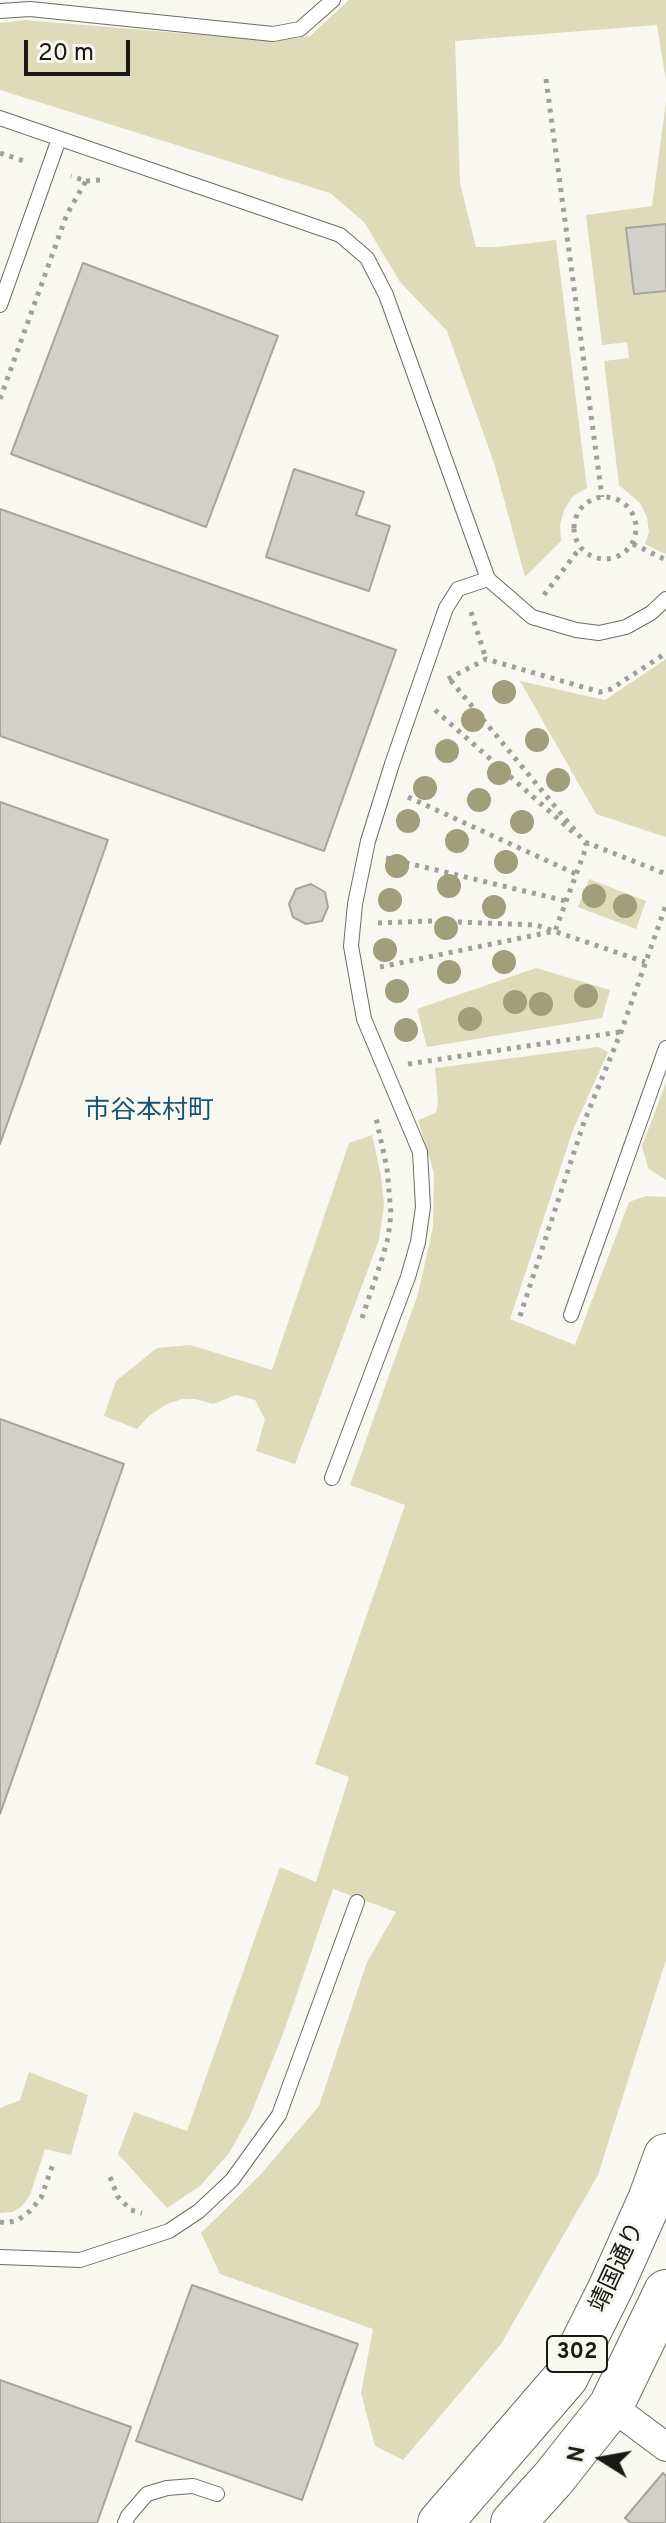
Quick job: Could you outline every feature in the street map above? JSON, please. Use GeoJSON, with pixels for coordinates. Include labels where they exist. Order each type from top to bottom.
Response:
{"type":"FeatureCollection","features":[{"type":"Feature","properties":{"kind":"main road","name":"靖国通り"},"geometry":{"type":"LineString","coordinates":[[440,2523],[566,2377],[611,2287],[666,2156]]}},
{"type":"Feature","properties":{"kind":"main road","name":"302"},"geometry":{"type":"LineString","coordinates":[[513,2523],[611,2406],[666,2292]]}},
{"type":"Feature","properties":{"kind":"street"},"geometry":{"type":"LineString","coordinates":[[611,2406],[666,2447]]}},
{"type":"Feature","properties":{"kind":"lane"},"geometry":{"type":"LineString","coordinates":[[0,11],[30,9],[273,34],[300,29],[333,0]]}},
{"type":"Feature","properties":{"kind":"lane"},"geometry":{"type":"LineString","coordinates":[[0,118],[340,235],[367,258],[386,295],[488,579],[532,617],[576,630],[599,633],[626,627],[651,613],[666,599]]}},
{"type":"Feature","properties":{"kind":"lane"},"geometry":{"type":"LineString","coordinates":[[0,305],[59,139]]}},
{"type":"Feature","properties":{"kind":"lane"},"geometry":{"type":"LineString","coordinates":[[332,1478],[408,1277],[418,1242],[423,1207],[420,1152],[364,1019],[351,946],[355,904],[392,764],[446,608],[458,589],[488,579]]}},
{"type":"Feature","properties":{"kind":"lane"},"geometry":{"type":"LineString","coordinates":[[571,1315],[666,1048]]}},
{"type":"Feature","properties":{"kind":"lane"},"geometry":{"type":"LineString","coordinates":[[0,2257],[80,2260],[169,2231],[199,2211],[232,2180],[279,2115],[357,1902]]}},
{"type":"Feature","properties":{"kind":"lane"},"geometry":{"type":"LineString","coordinates":[[125,2523],[147,2494],[167,2488],[193,2486],[217,2494]]}},
{"type":"Feature","properties":{"kind":"path"},"geometry":{"type":"LineString","coordinates":[[546,79],[602,497]]}},
{"type":"Feature","properties":{"kind":"path"},"geometry":{"type":"LineString","coordinates":[[86,181],[114,179]]}},
{"type":"Feature","properties":{"kind":"path"},"geometry":{"type":"LineString","coordinates":[[602,497],[621,501],[636,520],[637,532],[633,544],[614,559],[602,560],[590,556],[580,548],[575,537],[574,525],[578,513],[586,503],[602,497]]}},
{"type":"Feature","properties":{"kind":"path"},"geometry":{"type":"LineString","coordinates":[[633,544],[666,560]]}},
{"type":"Feature","properties":{"kind":"path"},"geometry":{"type":"LineString","coordinates":[[532,617],[547,591],[580,548]]}},
{"type":"Feature","properties":{"kind":"path"},"geometry":{"type":"LineString","coordinates":[[463,587],[486,659]]}},
{"type":"Feature","properties":{"kind":"path"},"geometry":{"type":"LineString","coordinates":[[444,688],[449,678],[486,659],[600,692],[611,689],[666,653]]}},
{"type":"Feature","properties":{"kind":"path"},"geometry":{"type":"LineString","coordinates":[[430,654],[587,845]]}},
{"type":"Feature","properties":{"kind":"path"},"geometry":{"type":"LineString","coordinates":[[416,693],[587,845],[666,874]]}},
{"type":"Feature","properties":{"kind":"path"},"geometry":{"type":"LineString","coordinates":[[430,724],[439,699]]}},
{"type":"Feature","properties":{"kind":"path"},"geometry":{"type":"LineString","coordinates":[[402,808],[405,796],[576,874]]}},
{"type":"Feature","properties":{"kind":"path"},"geometry":{"type":"LineString","coordinates":[[555,931],[587,845]]}},
{"type":"Feature","properties":{"kind":"path"},"geometry":{"type":"LineString","coordinates":[[385,873],[392,846]]}},
{"type":"Feature","properties":{"kind":"path"},"geometry":{"type":"LineString","coordinates":[[366,853],[566,901]]}},
{"type":"Feature","properties":{"kind":"path"},"geometry":{"type":"LineString","coordinates":[[520,1316],[584,1122],[621,1032],[666,905]]}},
{"type":"Feature","properties":{"kind":"path"},"geometry":{"type":"LineString","coordinates":[[377,913],[377,938]]}},
{"type":"Feature","properties":{"kind":"path"},"geometry":{"type":"LineString","coordinates":[[353,924],[430,921],[536,925],[645,962]]}},
{"type":"Feature","properties":{"kind":"path"},"geometry":{"type":"LineString","coordinates":[[356,972],[555,931]]}},
{"type":"Feature","properties":{"kind":"path"},"geometry":{"type":"LineString","coordinates":[[378,953],[382,981]]}},
{"type":"Feature","properties":{"kind":"path"},"geometry":{"type":"LineString","coordinates":[[385,1067],[621,1032]]}},
{"type":"Feature","properties":{"kind":"path"},"geometry":{"type":"LineString","coordinates":[[358,1331],[381,1262],[391,1214],[390,1189],[374,1105]]}},
{"type":"Feature","properties":{"kind":"path"},"geometry":{"type":"LineString","coordinates":[[0,2222],[18,2220],[30,2211],[41,2198],[54,2161]]}},
{"type":"Feature","properties":{"kind":"path"},"geometry":{"type":"LineString","coordinates":[[110,2177],[118,2197],[131,2210],[152,2213]]}},
{"type":"Feature","properties":{"kind":"shaded area"},"geometry":{"type":"Polygon","coordinates":[[[349,0],[666,0],[666,81],[657,25],[455,41],[460,183],[476,247],[556,240],[587,488],[572,497],[564,510],[560,525],[561,541],[525,577],[495,466],[447,331],[400,282],[364,222],[330,193],[0,90],[0,23],[25,20],[274,41],[310,36],[349,0]]]}},
{"type":"Feature","properties":{"kind":"shaded area"},"geometry":{"type":"Polygon","coordinates":[[[666,102],[665,554],[645,544],[649,532],[647,517],[640,503],[619,485],[604,361],[629,358],[627,342],[602,345],[586,215],[652,206],[666,102]]]}},
{"type":"Feature","properties":{"kind":"shaded area"},"geometry":{"type":"Polygon","coordinates":[[[666,659],[666,837],[596,814],[520,681],[605,700],[666,659]]]}},
{"type":"Feature","properties":{"kind":"shaded area"},"geometry":{"type":"Polygon","coordinates":[[[589,879],[646,901],[636,929],[578,907],[589,879]]]}},
{"type":"Feature","properties":{"kind":"shaded area"},"geometry":{"type":"Polygon","coordinates":[[[536,968],[610,990],[602,1018],[427,1047],[417,1009],[536,968]]]}},
{"type":"Feature","properties":{"kind":"shaded area"},"geometry":{"type":"Polygon","coordinates":[[[598,1047],[608,1052],[573,1130],[510,1319],[575,1345],[629,1202],[646,1196],[666,1197],[666,1960],[598,2175],[501,2344],[403,2460],[375,2446],[361,2393],[373,2329],[220,2274],[201,2233],[261,2174],[319,2106],[367,1962],[396,1912],[333,1889],[283,2034],[250,2116],[229,2153],[201,2185],[167,2208],[118,2154],[134,2112],[187,2131],[280,1867],[316,1882],[349,1777],[315,1764],[405,1505],[350,1485],[418,1294],[433,1227],[434,1173],[418,1120],[436,1113],[435,1068],[598,1047]]]}},
{"type":"Feature","properties":{"kind":"shaded area"},"geometry":{"type":"Polygon","coordinates":[[[666,1083],[666,1180],[648,1168],[642,1146],[666,1083]]]}},
{"type":"Feature","properties":{"kind":"shaded area"},"geometry":{"type":"Polygon","coordinates":[[[372,1135],[384,1205],[379,1240],[295,1464],[256,1451],[265,1419],[255,1400],[236,1395],[213,1404],[182,1399],[167,1404],[137,1429],[104,1416],[116,1381],[157,1348],[190,1345],[272,1370],[349,1143],[372,1135]]]}},
{"type":"Feature","properties":{"kind":"shaded area"},"geometry":{"type":"Polygon","coordinates":[[[29,2072],[88,2095],[71,2155],[45,2149],[30,2195],[13,2212],[0,2213],[0,2108],[20,2100],[29,2072]]]}},
{"type":"Feature","properties":{"kind":"building"},"geometry":{"type":"Polygon","coordinates":[[[666,224],[666,291],[634,294],[626,228],[666,224]]]}},
{"type":"Feature","properties":{"kind":"building"},"geometry":{"type":"Polygon","coordinates":[[[83,263],[278,336],[206,527],[11,454],[83,263]]]}},
{"type":"Feature","properties":{"kind":"building"},"geometry":{"type":"Polygon","coordinates":[[[294,469],[364,492],[356,515],[390,526],[369,591],[266,557],[294,469]]]}},
{"type":"Feature","properties":{"kind":"building"},"geometry":{"type":"Polygon","coordinates":[[[0,509],[396,650],[324,851],[0,736],[0,509]]]}},
{"type":"Feature","properties":{"kind":"building"},"geometry":{"type":"Polygon","coordinates":[[[0,802],[108,840],[0,1144],[0,802]]]}},
{"type":"Feature","properties":{"kind":"building"},"geometry":{"type":"Polygon","coordinates":[[[311,884],[325,892],[328,907],[322,921],[306,924],[293,917],[289,904],[296,889],[311,884]]]}},
{"type":"Feature","properties":{"kind":"building"},"geometry":{"type":"Polygon","coordinates":[[[0,1419],[124,1464],[0,1814],[0,1419]]]}},
{"type":"Feature","properties":{"kind":"building"},"geometry":{"type":"Polygon","coordinates":[[[192,2285],[358,2344],[302,2500],[136,2441],[192,2285]]]}},
{"type":"Feature","properties":{"kind":"building"},"geometry":{"type":"Polygon","coordinates":[[[0,2380],[131,2427],[97,2523],[0,2523],[0,2380]]]}},
{"type":"Feature","properties":{"kind":"building"},"geometry":{"type":"Polygon","coordinates":[[[663,2473],[666,2476],[666,2523],[631,2523],[625,2518],[663,2473]]]}},
{"type":"Feature","properties":{"kind":"district","name":"市谷本村町"},"geometry":{"type":"Point","coordinates":[149,1113]}}]}
